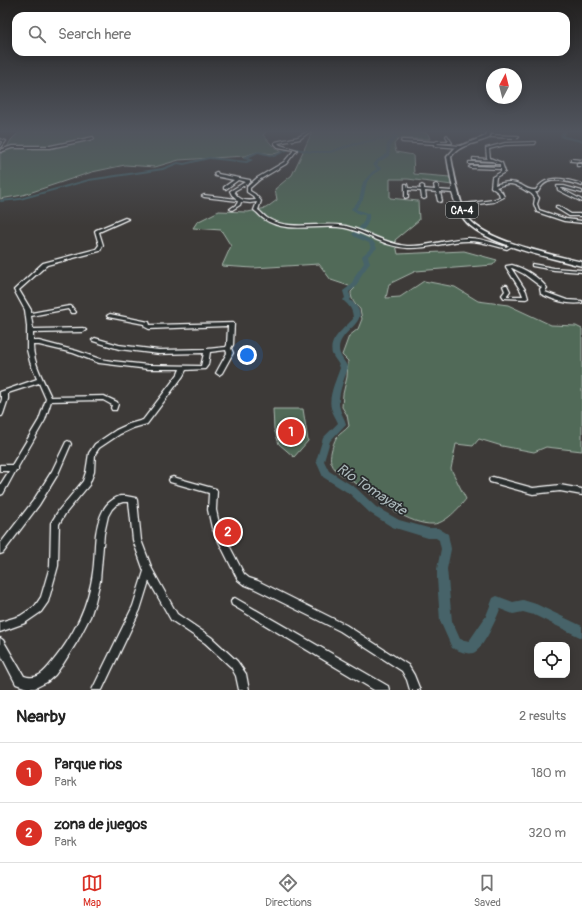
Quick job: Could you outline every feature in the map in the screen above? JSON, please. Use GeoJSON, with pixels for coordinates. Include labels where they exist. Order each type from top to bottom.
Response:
{"type":"FeatureCollection","features":[{"type":"Feature","properties":{"kind":"main road","name":"CA-4"},"geometry":{"type":"LineString","coordinates":[[450,162],[454,189],[468,217],[480,228],[520,247]]}},
{"type":"Feature","properties":{"kind":"main road","name":"CA-4"},"geometry":{"type":"LineString","coordinates":[[453,162],[461,204],[465,216],[476,228],[494,238],[512,245],[582,263]]}},
{"type":"Feature","properties":{"kind":"street"},"geometry":{"type":"LineString","coordinates":[[259,201],[248,190],[257,180],[286,162]]}},
{"type":"Feature","properties":{"kind":"street"},"geometry":{"type":"LineString","coordinates":[[497,162],[501,164]]}},
{"type":"Feature","properties":{"kind":"street"},"geometry":{"type":"LineString","coordinates":[[461,204],[499,199],[502,197],[494,187],[494,177],[503,172],[501,164]]}},
{"type":"Feature","properties":{"kind":"street"},"geometry":{"type":"LineString","coordinates":[[501,164],[470,165],[502,168]]}},
{"type":"Feature","properties":{"kind":"street"},"geometry":{"type":"LineString","coordinates":[[485,170],[500,173]]}},
{"type":"Feature","properties":{"kind":"street"},"geometry":{"type":"LineString","coordinates":[[216,173],[216,175],[236,180],[257,180]]}},
{"type":"Feature","properties":{"kind":"street"},"geometry":{"type":"LineString","coordinates":[[225,188],[236,180]]}},
{"type":"Feature","properties":{"kind":"street"},"geometry":{"type":"LineString","coordinates":[[494,180],[518,183],[522,187],[532,191],[537,191],[539,186],[553,180],[562,180],[582,184]]}},
{"type":"Feature","properties":{"kind":"street"},"geometry":{"type":"LineString","coordinates":[[240,200],[233,194],[232,191],[249,181]]}},
{"type":"Feature","properties":{"kind":"street"},"geometry":{"type":"LineString","coordinates":[[494,187],[505,182]]}},
{"type":"Feature","properties":{"kind":"street"},"geometry":{"type":"LineString","coordinates":[[436,185],[440,200]]}},
{"type":"Feature","properties":{"kind":"street"},"geometry":{"type":"LineString","coordinates":[[406,197],[406,187],[438,191],[454,189]]}},
{"type":"Feature","properties":{"kind":"street"},"geometry":{"type":"LineString","coordinates":[[582,192],[564,187],[558,187],[559,189],[582,201]]}},
{"type":"Feature","properties":{"kind":"street"},"geometry":{"type":"LineString","coordinates":[[422,188],[424,198]]}},
{"type":"Feature","properties":{"kind":"street"},"geometry":{"type":"LineString","coordinates":[[532,191],[537,198],[536,208],[538,211],[565,220],[582,222]]}},
{"type":"Feature","properties":{"kind":"street"},"geometry":{"type":"LineString","coordinates":[[204,196],[255,202],[259,201]]}},
{"type":"Feature","properties":{"kind":"street"},"geometry":{"type":"LineString","coordinates":[[232,208],[239,204],[240,200]]}},
{"type":"Feature","properties":{"kind":"street"},"geometry":{"type":"LineString","coordinates":[[259,201],[256,209],[257,211],[276,224],[303,226],[333,225],[356,230],[371,238],[400,246],[427,246],[463,240],[507,248],[512,245]]}},
{"type":"Feature","properties":{"kind":"street"},"geometry":{"type":"LineString","coordinates":[[556,207],[570,215],[582,215]]}},
{"type":"Feature","properties":{"kind":"street"},"geometry":{"type":"LineString","coordinates":[[0,492],[42,420],[49,399],[33,362],[28,310],[16,293],[16,290],[48,262],[98,250],[101,245],[97,231],[126,219]]}},
{"type":"Feature","properties":{"kind":"street"},"geometry":{"type":"LineString","coordinates":[[534,265],[554,269],[582,271]]}},
{"type":"Feature","properties":{"kind":"street"},"geometry":{"type":"LineString","coordinates":[[505,286],[508,291],[504,295],[506,297],[526,298],[508,268],[518,268],[545,288],[542,289],[543,293],[562,301],[582,302]]}},
{"type":"Feature","properties":{"kind":"street"},"geometry":{"type":"LineString","coordinates":[[29,315],[69,307],[73,312]]}},
{"type":"Feature","properties":{"kind":"street"},"geometry":{"type":"LineString","coordinates":[[110,316],[147,323],[147,326],[149,327],[230,324],[230,345],[228,348],[230,352],[219,373]]}},
{"type":"Feature","properties":{"kind":"street"},"geometry":{"type":"LineString","coordinates":[[30,331],[83,330]]}},
{"type":"Feature","properties":{"kind":"street"},"geometry":{"type":"LineString","coordinates":[[95,340],[135,350],[159,352],[207,351],[228,348]]}},
{"type":"Feature","properties":{"kind":"street"},"geometry":{"type":"LineString","coordinates":[[30,343],[39,343],[105,362],[148,367],[203,368],[205,365],[207,351]]}},
{"type":"Feature","properties":{"kind":"street"},"geometry":{"type":"LineString","coordinates":[[0,627],[22,620],[38,609],[45,599],[54,566],[56,523],[62,512],[86,483],[90,472],[90,459],[92,453],[97,446],[118,432],[145,422],[181,375],[184,367]]}},
{"type":"Feature","properties":{"kind":"street"},"geometry":{"type":"LineString","coordinates":[[0,414],[5,399],[2,393],[40,380]]}},
{"type":"Feature","properties":{"kind":"street"},"geometry":{"type":"LineString","coordinates":[[49,399],[104,398],[115,404],[114,408]]}},
{"type":"Feature","properties":{"kind":"street"},"geometry":{"type":"LineString","coordinates":[[0,550],[36,504],[55,472],[68,444]]}},
{"type":"Feature","properties":{"kind":"street"},"geometry":{"type":"LineString","coordinates":[[0,468],[14,468]]}},
{"type":"Feature","properties":{"kind":"street"},"geometry":{"type":"LineString","coordinates":[[173,480],[213,491],[212,510],[216,528],[241,577],[246,581],[255,584],[343,628],[405,668],[411,678],[414,690]]}},
{"type":"Feature","properties":{"kind":"street"},"geometry":{"type":"LineString","coordinates":[[493,480],[533,491],[560,488],[582,492]]}},
{"type":"Feature","properties":{"kind":"street"},"geometry":{"type":"LineString","coordinates":[[0,643],[20,680],[27,683],[34,683],[46,676],[59,662],[75,636],[90,605],[96,579],[101,528],[110,506],[123,498],[133,500],[137,540],[148,571],[174,616],[180,622],[208,640],[234,664],[241,674],[244,690]]}},
{"type":"Feature","properties":{"kind":"street"},"geometry":{"type":"LineString","coordinates":[[97,690],[137,607],[148,571]]}},
{"type":"Feature","properties":{"kind":"street"},"geometry":{"type":"LineString","coordinates":[[235,602],[384,690]]}},
{"type":"Feature","properties":{"kind":"green space"},"geometry":{"type":"Polygon","coordinates":[[[0,162],[171,162],[155,167],[125,165],[92,172],[23,195],[0,199],[0,162]]]}},
{"type":"Feature","properties":{"kind":"green space"},"geometry":{"type":"Polygon","coordinates":[[[298,162],[413,162],[414,174],[450,177],[452,185],[408,179],[390,179],[390,198],[418,201],[419,220],[395,240],[398,254],[464,251],[497,260],[493,265],[416,271],[389,284],[386,298],[400,297],[424,281],[455,287],[478,301],[508,305],[551,325],[576,326],[582,329],[582,451],[546,447],[534,452],[502,446],[479,439],[473,446],[456,444],[451,469],[466,499],[456,511],[447,518],[433,524],[414,521],[405,517],[378,500],[359,485],[340,474],[333,467],[331,462],[331,453],[336,438],[349,426],[347,415],[342,407],[348,361],[342,355],[349,336],[358,329],[362,319],[360,309],[352,299],[351,292],[355,288],[331,280],[319,264],[253,268],[222,266],[231,246],[221,230],[193,228],[197,222],[219,211],[248,212],[266,208],[277,200],[275,189],[292,175],[298,162]]]}},
{"type":"Feature","properties":{"kind":"green space"},"geometry":{"type":"Polygon","coordinates":[[[273,409],[303,409],[308,441],[294,457],[279,444],[274,429],[273,409]]]}},
{"type":"Feature","properties":{"kind":"green space"},"geometry":{"type":"Polygon","coordinates":[[[232,523],[238,537],[225,540],[219,527],[232,523]]]}},
{"type":"Feature","properties":{"kind":"waterway"},"geometry":{"type":"LineString","coordinates":[[0,201],[20,199],[89,180],[163,169],[178,163],[184,164],[192,162]]}},
{"type":"Feature","properties":{"kind":"waterway","name":"Río Tomayate"},"geometry":{"type":"LineString","coordinates":[[377,162],[375,165],[380,169],[374,172],[365,182],[361,200],[353,209],[367,214],[367,220],[364,226],[355,234],[371,242],[374,248],[365,256],[367,263],[359,274],[354,286],[346,291],[348,298],[346,300],[354,308],[356,319],[338,339],[335,349],[336,354],[344,368],[335,399],[336,409],[342,424],[326,440],[320,461],[326,474],[353,491],[373,510],[396,524],[428,533],[438,533],[444,537],[446,549],[442,569],[442,578],[446,621],[456,644],[471,648],[487,626],[493,615],[497,602],[513,608],[523,606],[536,610],[582,632]]}},
{"type":"Feature","properties":{"kind":"place","name":"Parque rios"},"geometry":{"type":"Point","coordinates":[291,432]}},
{"type":"Feature","properties":{"kind":"place","name":"zona de juegos"},"geometry":{"type":"Point","coordinates":[228,532]}}]}
